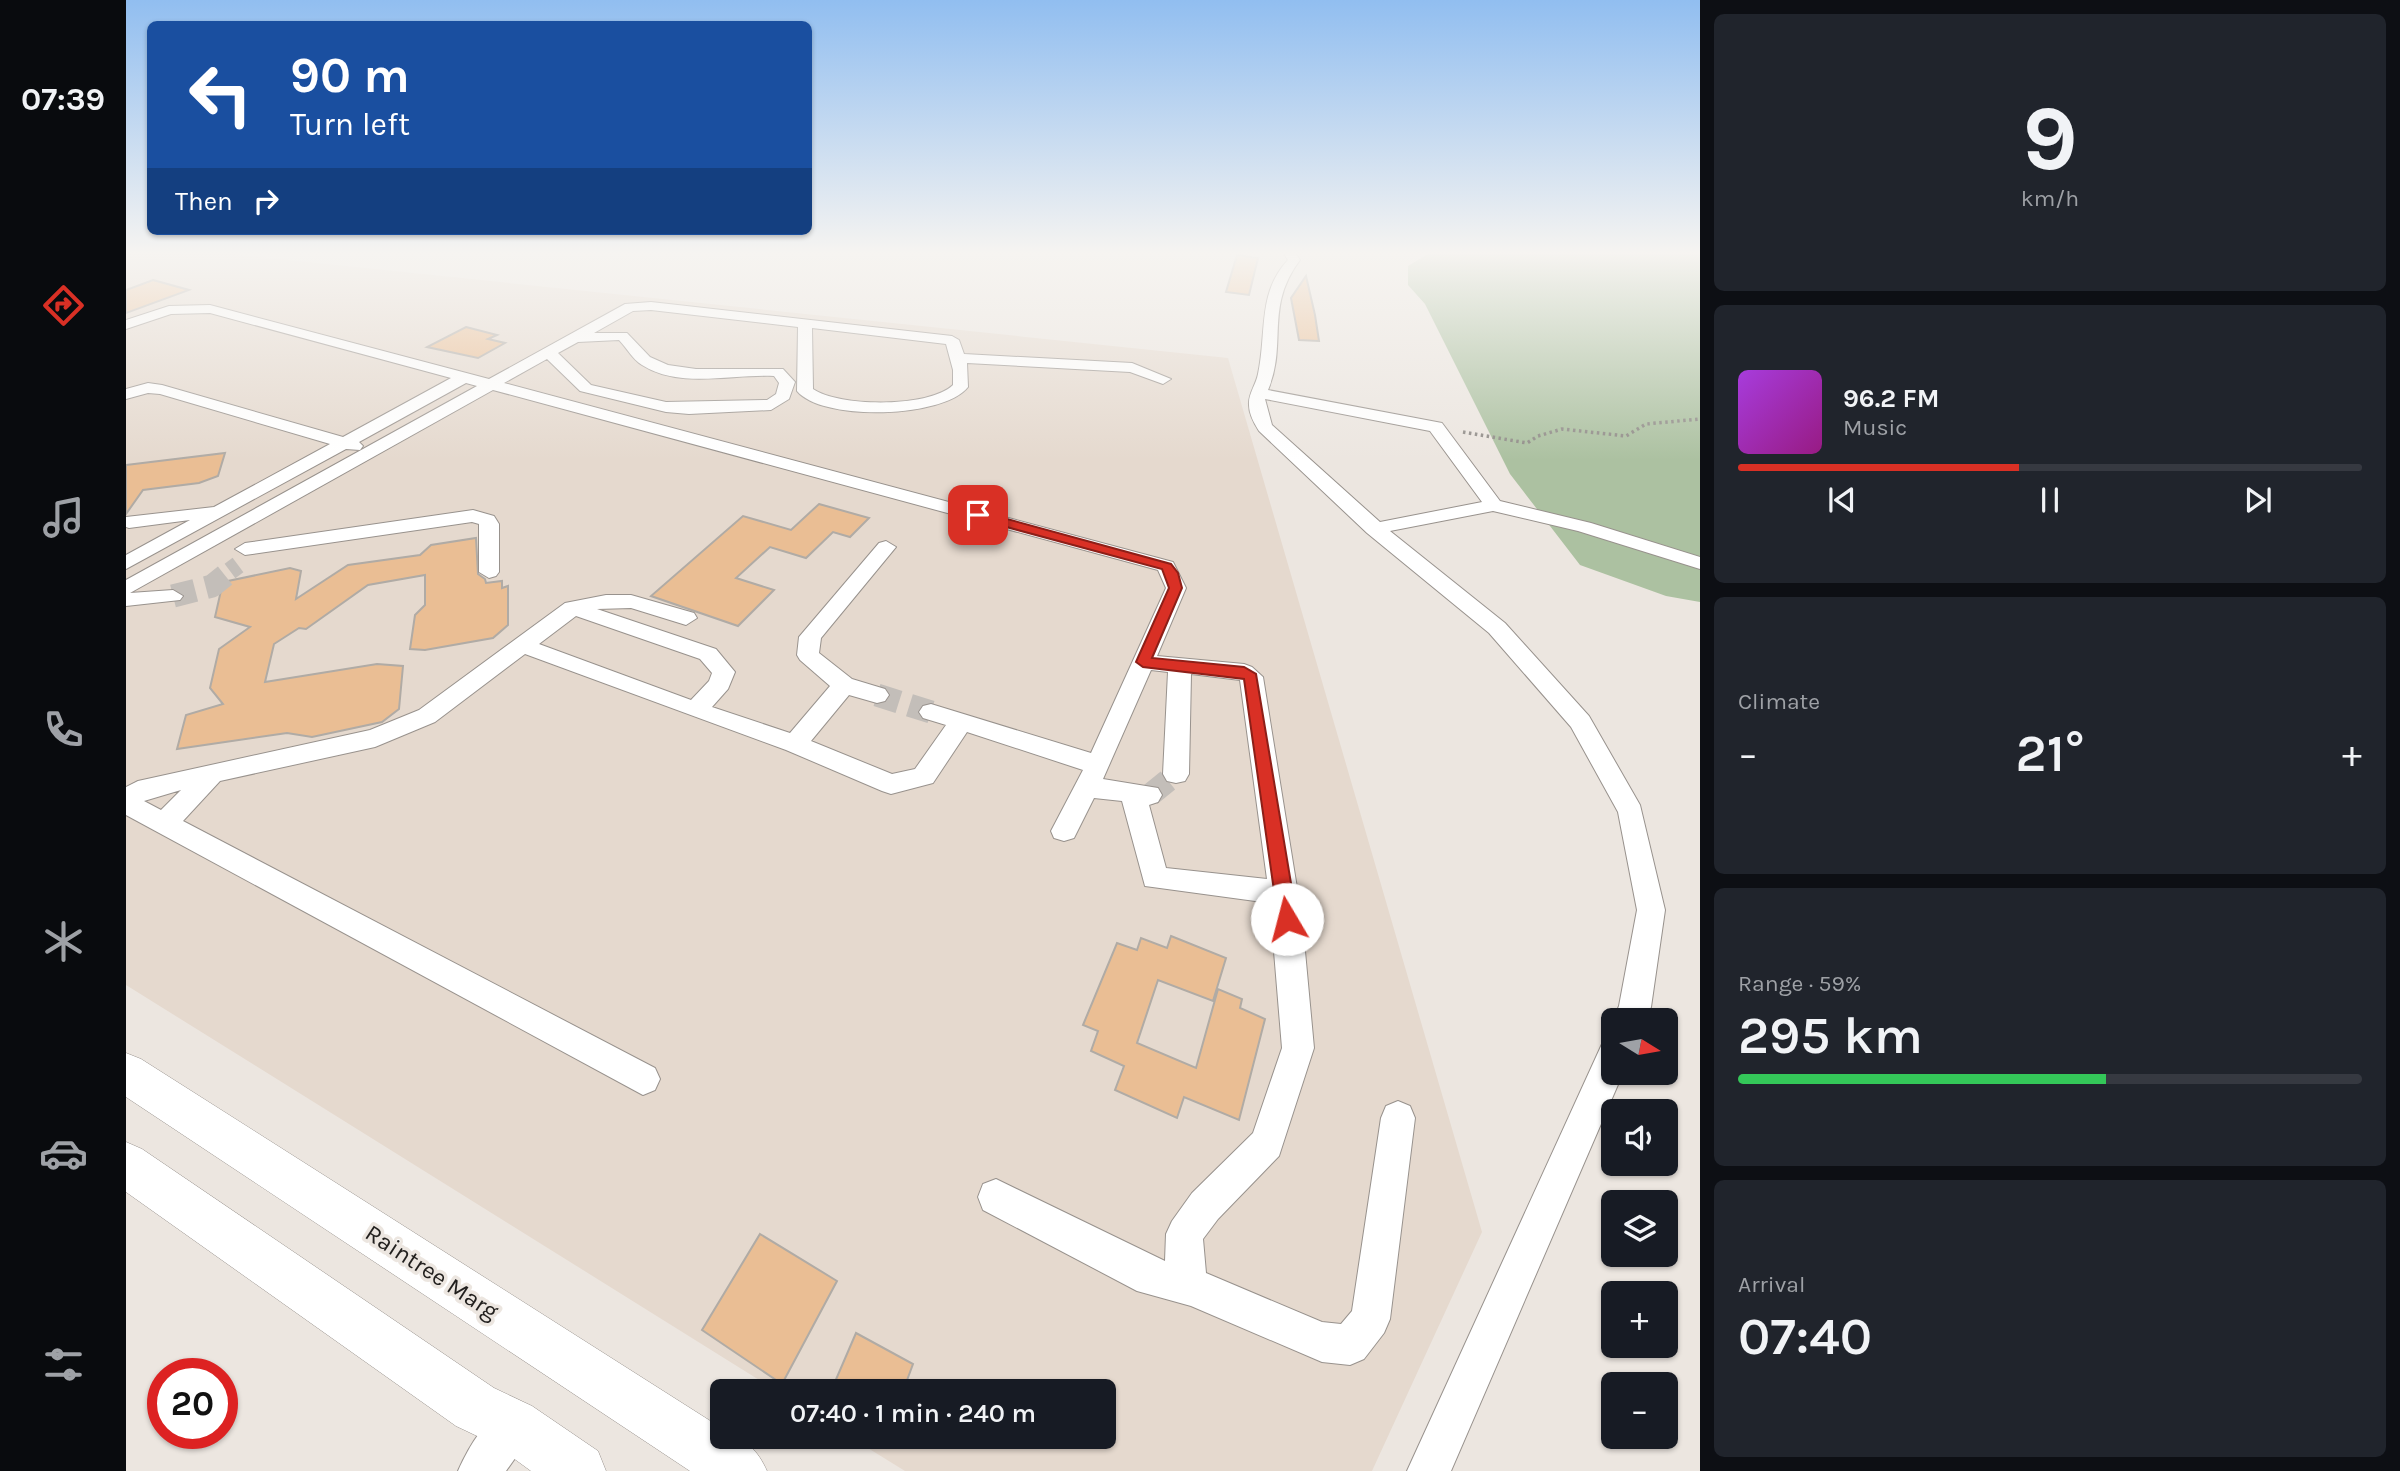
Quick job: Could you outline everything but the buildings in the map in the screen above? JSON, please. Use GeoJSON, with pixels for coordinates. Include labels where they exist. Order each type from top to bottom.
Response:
{"type":"FeatureCollection","features":[{"type":"Feature","properties":{"kind":"main road","name":"Raintree Marg"},"geometry":{"type":"LineString","coordinates":[[126,1073],[738,1471]]}},
{"type":"Feature","properties":{"kind":"main road"},"geometry":{"type":"LineString","coordinates":[[126,1165],[475,1408],[513,1425],[578,1471]]}},
{"type":"Feature","properties":{"kind":"street"},"geometry":{"type":"LineString","coordinates":[[262,323],[1166,566],[1176,588],[1092,776],[1064,831]]}},
{"type":"Feature","properties":{"kind":"street"},"geometry":{"type":"LineString","coordinates":[[131,581],[600,323]]}},
{"type":"Feature","properties":{"kind":"street"},"geometry":{"type":"LineString","coordinates":[[802,323],[805,323],[951,340],[961,386],[956,393],[940,402],[835,405],[820,401],[805,391],[805,323]]}},
{"type":"Feature","properties":{"kind":"street"},"geometry":{"type":"LineString","coordinates":[[1268,323],[1266,376],[1258,411],[1265,427],[1374,529],[1497,628],[1580,722],[1631,812],[1651,910],[1635,1008]]}},
{"type":"Feature","properties":{"kind":"street"},"geometry":{"type":"LineString","coordinates":[[549,353],[586,388],[666,407],[689,409],[771,405],[783,396],[788,382],[778,372],[701,373],[662,369],[645,361],[622,336],[573,339]]}},
{"type":"Feature","properties":{"kind":"street"},"geometry":{"type":"LineString","coordinates":[[957,358],[1132,368],[1163,379]]}},
{"type":"Feature","properties":{"kind":"street"},"geometry":{"type":"LineString","coordinates":[[126,563],[467,376]]}},
{"type":"Feature","properties":{"kind":"street"},"geometry":{"type":"LineString","coordinates":[[126,394],[148,388],[162,390],[369,451]]}},
{"type":"Feature","properties":{"kind":"street"},"geometry":{"type":"LineString","coordinates":[[1260,393],[1436,427],[1466,464],[1493,505]]}},
{"type":"Feature","properties":{"kind":"street"},"geometry":{"type":"LineString","coordinates":[[1374,529],[1493,505],[1584,527],[1700,563]]}},
{"type":"Feature","properties":{"kind":"street"},"geometry":{"type":"LineString","coordinates":[[129,522],[225,510],[249,518]]}},
{"type":"Feature","properties":{"kind":"street"},"geometry":{"type":"LineString","coordinates":[[249,518],[241,557],[473,516],[487,520],[489,524],[489,572]]}},
{"type":"Feature","properties":{"kind":"street"},"geometry":{"type":"LineString","coordinates":[[877,695],[844,685],[808,654],[810,637],[886,547]]}},
{"type":"Feature","properties":{"kind":"street"},"geometry":{"type":"LineString","coordinates":[[126,600],[173,596]]}},
{"type":"Feature","properties":{"kind":"street"},"geometry":{"type":"LineString","coordinates":[[643,1079],[126,800],[147,788],[375,738],[406,727],[427,716],[572,608],[594,602],[631,599],[686,618]]}},
{"type":"Feature","properties":{"kind":"street"},"geometry":{"type":"LineString","coordinates":[[572,608],[708,654],[718,662],[724,672],[720,684],[695,710]]}},
{"type":"Feature","properties":{"kind":"street"},"geometry":{"type":"LineString","coordinates":[[521,645],[795,744],[891,785],[924,776],[961,722]]}},
{"type":"Feature","properties":{"kind":"street"},"geometry":{"type":"LineString","coordinates":[[1143,662],[1244,672],[1251,677],[1283,893],[1298,1048],[1267,1144],[1205,1206],[1185,1234],[1184,1268],[1192,1287]]}},
{"type":"Feature","properties":{"kind":"street"},"geometry":{"type":"LineString","coordinates":[[1176,774],[1180,666]]}},
{"type":"Feature","properties":{"kind":"street"},"geometry":{"type":"LineString","coordinates":[[795,744],[844,685]]}},
{"type":"Feature","properties":{"kind":"street"},"geometry":{"type":"LineString","coordinates":[[930,712],[1142,795],[1155,878],[1283,893]]}},
{"type":"Feature","properties":{"kind":"street"},"geometry":{"type":"LineString","coordinates":[[165,823],[212,774]]}},
{"type":"Feature","properties":{"kind":"street"},"geometry":{"type":"LineString","coordinates":[[1429,1471],[1601,1084]]}},
{"type":"Feature","properties":{"kind":"street"},"geometry":{"type":"LineString","coordinates":[[996,1197],[1151,1277],[1192,1287],[1322,1342],[1350,1345],[1370,1319],[1398,1118]]}},
{"type":"Feature","properties":{"kind":"street"},"geometry":{"type":"LineString","coordinates":[[480,1471],[513,1425]]}},
{"type":"Feature","properties":{"kind":"path"},"geometry":{"type":"LineString","coordinates":[[1436,427],[1527,443],[1542,430],[1574,428],[1626,436],[1646,424],[1700,419]]}},
{"type":"Feature","properties":{"kind":"shaded area"},"geometry":{"type":"Polygon","coordinates":[[[126,323],[889,323],[1228,358],[1482,1232],[1372,1471],[905,1471],[869,1449],[1116,1449],[1116,1379],[758,1379],[126,985],[126,323]]]}},
{"type":"Feature","properties":{"kind":"green space"},"geometry":{"type":"Polygon","coordinates":[[[1434,323],[1700,323],[1700,602],[1666,596],[1580,565],[1510,474],[1434,323]]]}},
{"type":"Feature","properties":{"kind":"tunnel"},"geometry":{"type":"LineString","coordinates":[[230,571],[238,565]]}},
{"type":"Feature","properties":{"kind":"tunnel"},"geometry":{"type":"LineString","coordinates":[[173,596],[212,586],[232,570]]}},
{"type":"Feature","properties":{"kind":"tunnel"},"geometry":{"type":"LineString","coordinates":[[877,695],[931,712]]}},
{"type":"Feature","properties":{"kind":"tunnel"},"geometry":{"type":"LineString","coordinates":[[1150,795],[1176,774]]}},
{"type":"Feature","properties":{"kind":"route"},"geometry":{"type":"LineString","coordinates":[[978,515],[1166,566],[1172,573],[1176,588],[1143,662],[1244,672],[1251,677],[1287,919]]}}]}
